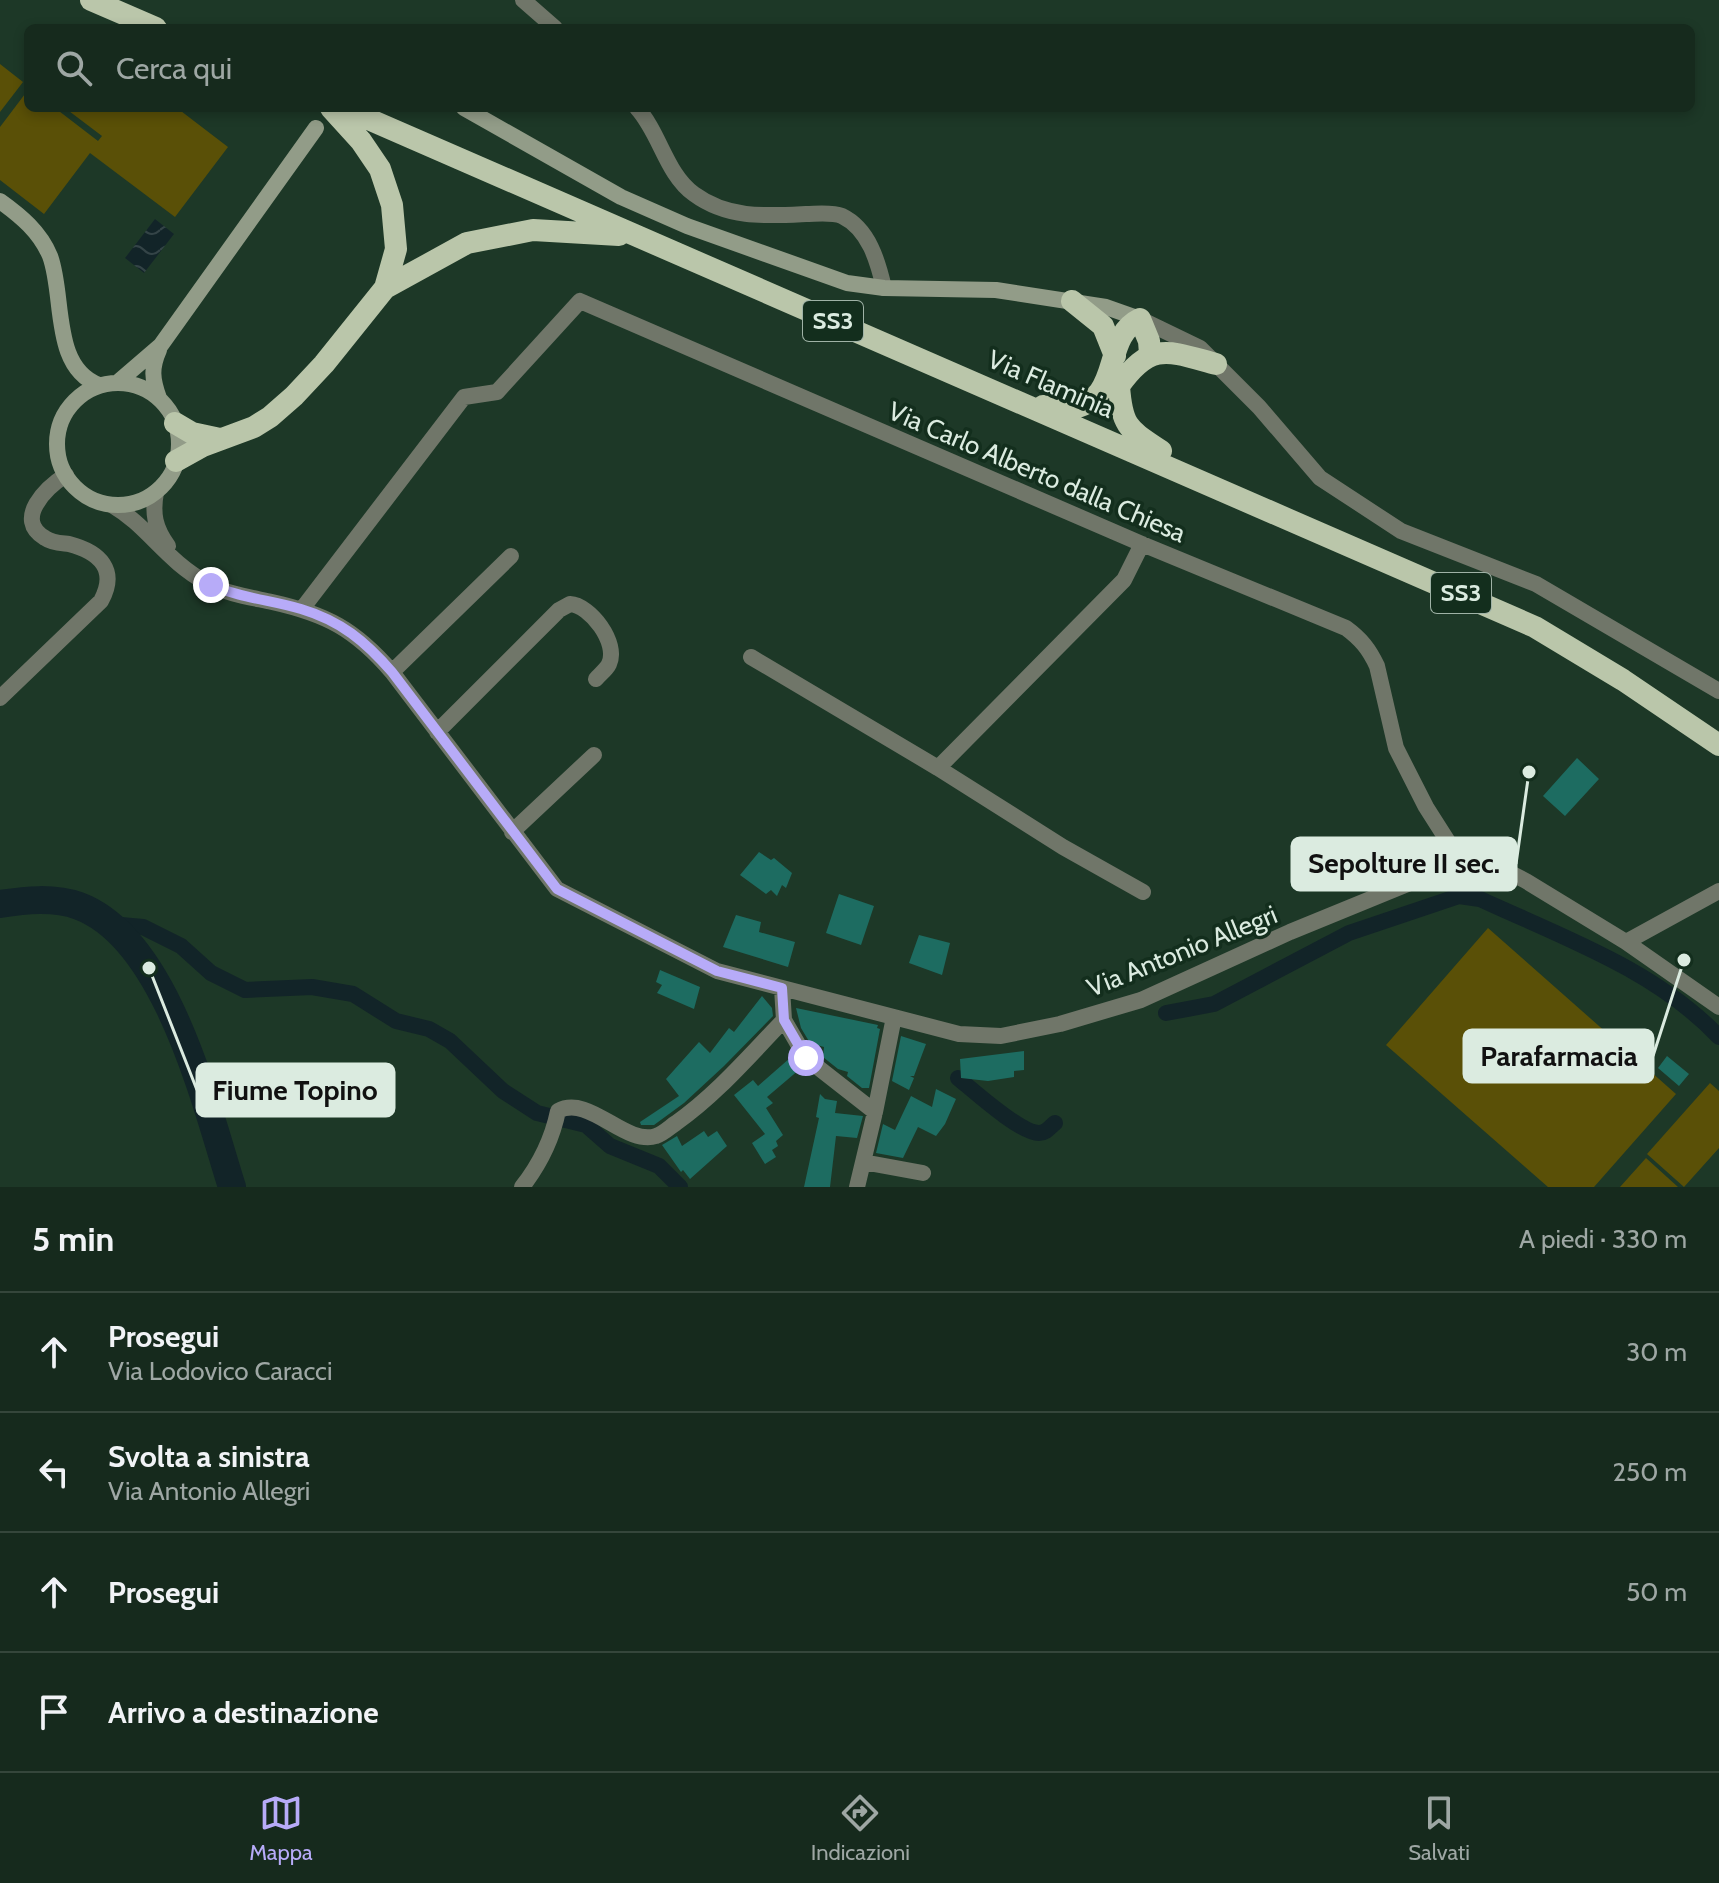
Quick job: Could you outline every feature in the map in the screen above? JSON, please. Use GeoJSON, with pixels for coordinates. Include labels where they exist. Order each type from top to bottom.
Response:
{"type":"FeatureCollection","features":[{"type":"Feature","properties":{"kind":"highway"},"geometry":{"type":"LineString","coordinates":[[91,0],[147,24]]}},
{"type":"Feature","properties":{"kind":"highway"},"geometry":{"type":"LineString","coordinates":[[335,112],[361,141],[380,169],[392,205],[396,249],[385,288]]}},
{"type":"Feature","properties":{"kind":"highway","name":"Via Flaminia"},"geometry":{"type":"LineString","coordinates":[[352,112],[1535,627],[1623,680],[1719,745]]}},
{"type":"Feature","properties":{"kind":"highway"},"geometry":{"type":"LineString","coordinates":[[176,461],[270,417],[324,364],[385,288],[467,243],[533,230],[637,236]]}},
{"type":"Feature","properties":{"kind":"highway"},"geometry":{"type":"LineString","coordinates":[[1072,301],[1103,326],[1115,356]]}},
{"type":"Feature","properties":{"kind":"highway"},"geometry":{"type":"LineString","coordinates":[[1029,405],[1069,409],[1090,400],[1104,389],[1118,338],[1129,324],[1140,319],[1149,341],[1150,354]]}},
{"type":"Feature","properties":{"kind":"highway"},"geometry":{"type":"LineString","coordinates":[[1186,473],[1132,432],[1121,412],[1119,386],[1129,371],[1150,354],[1177,354],[1216,364]]}},
{"type":"Feature","properties":{"kind":"highway"},"geometry":{"type":"LineString","coordinates":[[175,423],[192,433],[220,439]]}},
{"type":"Feature","properties":{"kind":"main road"},"geometry":{"type":"LineString","coordinates":[[471,112],[609,190],[687,226],[847,283],[884,288],[996,290],[1106,307],[1140,319]]}},
{"type":"Feature","properties":{"kind":"main road"},"geometry":{"type":"LineString","coordinates":[[0,201],[39,236],[54,271],[74,381],[69,407],[58,430],[61,466],[80,491],[90,498],[112,505],[134,503],[156,492],[169,478],[176,461],[179,436],[152,378],[153,365],[161,345],[316,128]]}},
{"type":"Feature","properties":{"kind":"main road"},"geometry":{"type":"LineString","coordinates":[[118,382],[161,345]]}},
{"type":"Feature","properties":{"kind":"main road"},"geometry":{"type":"LineString","coordinates":[[73,363],[84,378],[99,385]]}},
{"type":"Feature","properties":{"kind":"main road"},"geometry":{"type":"LineString","coordinates":[[69,407],[88,390],[118,382],[139,386],[159,398]]}},
{"type":"Feature","properties":{"kind":"street"},"geometry":{"type":"LineString","coordinates":[[523,0],[550,24]]}},
{"type":"Feature","properties":{"kind":"street"},"geometry":{"type":"LineString","coordinates":[[641,112],[679,179],[694,194],[730,213],[842,216],[864,235],[878,261],[884,288]]}},
{"type":"Feature","properties":{"kind":"street","name":"Via Carlo Alberto dalla Chiesa"},"geometry":{"type":"LineString","coordinates":[[302,609],[464,397],[497,392],[580,301],[1142,544],[1346,628],[1360,638],[1377,666],[1396,748],[1426,807],[1461,862]]}},
{"type":"Feature","properties":{"kind":"street"},"geometry":{"type":"LineString","coordinates":[[1140,319],[1200,348],[1259,407],[1320,478],[1401,531],[1536,584],[1719,691]]}},
{"type":"Feature","properties":{"kind":"street"},"geometry":{"type":"LineString","coordinates":[[0,698],[101,601],[107,590],[107,569],[101,561],[79,548],[45,539],[34,523],[36,502],[41,494],[66,475]]}},
{"type":"Feature","properties":{"kind":"street"},"geometry":{"type":"LineString","coordinates":[[156,492],[156,529],[184,563],[211,585]]}},
{"type":"Feature","properties":{"kind":"street"},"geometry":{"type":"LineString","coordinates":[[112,505],[127,514],[175,562],[211,585]]}},
{"type":"Feature","properties":{"kind":"street"},"geometry":{"type":"LineString","coordinates":[[938,768],[1124,580],[1142,544]]}},
{"type":"Feature","properties":{"kind":"street"},"geometry":{"type":"LineString","coordinates":[[392,672],[511,556]]}},
{"type":"Feature","properties":{"kind":"street","name":"Via Antonio Allegri"},"geometry":{"type":"LineString","coordinates":[[211,585],[239,595],[302,609],[362,639],[392,672],[557,889],[717,971],[959,1034],[1001,1036],[1060,1024],[1141,1000],[1290,932],[1461,862]]}},
{"type":"Feature","properties":{"kind":"street"},"geometry":{"type":"LineString","coordinates":[[437,732],[559,610],[570,604],[584,608],[606,634],[611,650],[609,665],[596,679]]}},
{"type":"Feature","properties":{"kind":"street"},"geometry":{"type":"LineString","coordinates":[[751,657],[938,768],[1063,847],[1143,892]]}},
{"type":"Feature","properties":{"kind":"street"},"geometry":{"type":"LineString","coordinates":[[512,832],[594,755]]}},
{"type":"Feature","properties":{"kind":"street"},"geometry":{"type":"LineString","coordinates":[[1461,862],[1491,863],[1526,881],[1626,942],[1719,1007]]}},
{"type":"Feature","properties":{"kind":"street"},"geometry":{"type":"LineString","coordinates":[[1626,942],[1719,891]]}},
{"type":"Feature","properties":{"kind":"street"},"geometry":{"type":"LineString","coordinates":[[782,988],[784,1020],[806,1058],[875,1112]]}},
{"type":"Feature","properties":{"kind":"street"},"geometry":{"type":"LineString","coordinates":[[857,1187],[894,1017]]}},
{"type":"Feature","properties":{"kind":"street"},"geometry":{"type":"LineString","coordinates":[[522,1187],[538,1166],[554,1130],[558,1111],[565,1107],[578,1108],[642,1137],[657,1136],[701,1105],[784,1020]]}},
{"type":"Feature","properties":{"kind":"street"},"geometry":{"type":"LineString","coordinates":[[863,1162],[923,1173]]}},
{"type":"Feature","properties":{"kind":"shaded area"},"geometry":{"type":"Polygon","coordinates":[[[0,64],[23,82],[0,112],[0,64]]]}},
{"type":"Feature","properties":{"kind":"shaded area"},"geometry":{"type":"Polygon","coordinates":[[[24,95],[24,112],[60,112],[98,141],[102,136],[70,112],[182,112],[228,147],[175,217],[90,153],[44,214],[0,180],[0,127],[24,95]]]}},
{"type":"Feature","properties":{"kind":"shaded area"},"geometry":{"type":"Polygon","coordinates":[[[1488,928],[1676,1094],[1594,1187],[1548,1187],[1386,1045],[1488,928]]]}},
{"type":"Feature","properties":{"kind":"shaded area"},"geometry":{"type":"Polygon","coordinates":[[[1710,1083],[1719,1091],[1719,1148],[1684,1187],[1647,1154],[1710,1083]]]}},
{"type":"Feature","properties":{"kind":"shaded area"},"geometry":{"type":"Polygon","coordinates":[[[1646,1158],[1678,1187],[1620,1187],[1646,1158]]]}},
{"type":"Feature","properties":{"kind":"water"},"geometry":{"type":"Polygon","coordinates":[[[155,219],[174,234],[144,273],[125,258],[155,219]]]}},
{"type":"Feature","properties":{"kind":"building"},"geometry":{"type":"Polygon","coordinates":[[[1577,758],[1599,779],[1565,816],[1543,796],[1577,758]]]}},
{"type":"Feature","properties":{"kind":"building"},"geometry":{"type":"Polygon","coordinates":[[[759,852],[771,860],[774,858],[792,873],[786,888],[782,885],[777,896],[771,890],[766,894],[740,875],[759,852]]]}},
{"type":"Feature","properties":{"kind":"building"},"geometry":{"type":"Polygon","coordinates":[[[839,894],[874,906],[861,945],[826,933],[839,894]]]}},
{"type":"Feature","properties":{"kind":"building"},"geometry":{"type":"Polygon","coordinates":[[[736,915],[761,922],[759,932],[795,942],[788,967],[723,947],[736,915]]]}},
{"type":"Feature","properties":{"kind":"building"},"geometry":{"type":"Polygon","coordinates":[[[919,935],[950,943],[942,975],[909,963],[919,935]]]}},
{"type":"Feature","properties":{"kind":"building"},"geometry":{"type":"Polygon","coordinates":[[[660,970],[700,987],[694,1009],[657,993],[662,985],[656,982],[660,970]]]}},
{"type":"Feature","properties":{"kind":"building"},"geometry":{"type":"Polygon","coordinates":[[[762,996],[772,1008],[773,1016],[684,1103],[654,1125],[641,1125],[640,1122],[679,1096],[666,1079],[699,1042],[710,1053],[729,1028],[734,1032],[762,996]]]}},
{"type":"Feature","properties":{"kind":"building"},"geometry":{"type":"Polygon","coordinates":[[[796,1008],[878,1025],[880,1029],[869,1088],[862,1088],[847,1076],[848,1072],[838,1069],[823,1057],[824,1047],[810,1043],[801,1028],[796,1008]]]}},
{"type":"Feature","properties":{"kind":"building"},"geometry":{"type":"Polygon","coordinates":[[[901,1036],[926,1044],[914,1076],[910,1076],[914,1078],[909,1090],[892,1081],[901,1036]]]}},
{"type":"Feature","properties":{"kind":"building"},"geometry":{"type":"Polygon","coordinates":[[[1024,1051],[1024,1070],[1014,1071],[1014,1077],[988,1081],[961,1078],[960,1059],[1024,1051]]]}},
{"type":"Feature","properties":{"kind":"building"},"geometry":{"type":"Polygon","coordinates":[[[1667,1056],[1689,1074],[1679,1086],[1658,1068],[1667,1056]]]}},
{"type":"Feature","properties":{"kind":"building"},"geometry":{"type":"Polygon","coordinates":[[[790,1058],[800,1069],[767,1097],[773,1103],[766,1108],[783,1135],[776,1141],[778,1146],[772,1150],[776,1157],[765,1164],[752,1143],[765,1134],[734,1095],[753,1080],[758,1086],[790,1058]]]}},
{"type":"Feature","properties":{"kind":"building"},"geometry":{"type":"Polygon","coordinates":[[[936,1089],[956,1099],[936,1136],[918,1127],[903,1158],[876,1153],[883,1124],[895,1130],[911,1096],[932,1107],[936,1089]]]}},
{"type":"Feature","properties":{"kind":"building"},"geometry":{"type":"Polygon","coordinates":[[[820,1094],[825,1099],[837,1101],[835,1113],[863,1116],[857,1138],[836,1136],[830,1187],[804,1187],[819,1118],[816,1117],[820,1094]]]}},
{"type":"Feature","properties":{"kind":"building"},"geometry":{"type":"Polygon","coordinates":[[[704,1131],[708,1137],[717,1131],[727,1146],[690,1179],[683,1170],[681,1172],[662,1145],[677,1136],[682,1146],[704,1131]]]}},
{"type":"Feature","properties":{"kind":"waterway"},"geometry":{"type":"LineString","coordinates":[[1166,1013],[1214,1004],[1349,933],[1459,896],[1480,899],[1607,957],[1667,993],[1719,1037]]}},
{"type":"Feature","properties":{"kind":"waterway"},"geometry":{"type":"LineString","coordinates":[[0,904],[50,900],[79,906],[110,924],[136,952],[179,1028],[210,1113],[232,1187]]}},
{"type":"Feature","properties":{"kind":"waterway"},"geometry":{"type":"LineString","coordinates":[[110,924],[143,927],[181,946],[211,973],[245,990],[312,987],[353,994],[396,1021],[429,1029],[450,1041],[503,1091],[537,1113],[586,1125],[610,1146],[659,1166],[680,1187]]}},
{"type":"Feature","properties":{"kind":"waterway"},"geometry":{"type":"LineString","coordinates":[[958,1078],[997,1110],[1031,1131],[1044,1132],[1055,1123]]}},
{"type":"Feature","properties":{"kind":"place","name":"Sepolture II sec."},"geometry":{"type":"Point","coordinates":[1529,772]}},
{"type":"Feature","properties":{"kind":"place","name":"Parafarmacia"},"geometry":{"type":"Point","coordinates":[1684,960]}},
{"type":"Feature","properties":{"kind":"place","name":"Fiume Topino"},"geometry":{"type":"Point","coordinates":[149,968]}},
{"type":"Feature","properties":{"kind":"route"},"geometry":{"type":"LineString","coordinates":[[211,585],[239,595],[302,609],[362,639],[392,672],[557,889],[717,971],[782,988],[784,1020],[806,1058]]}}]}
